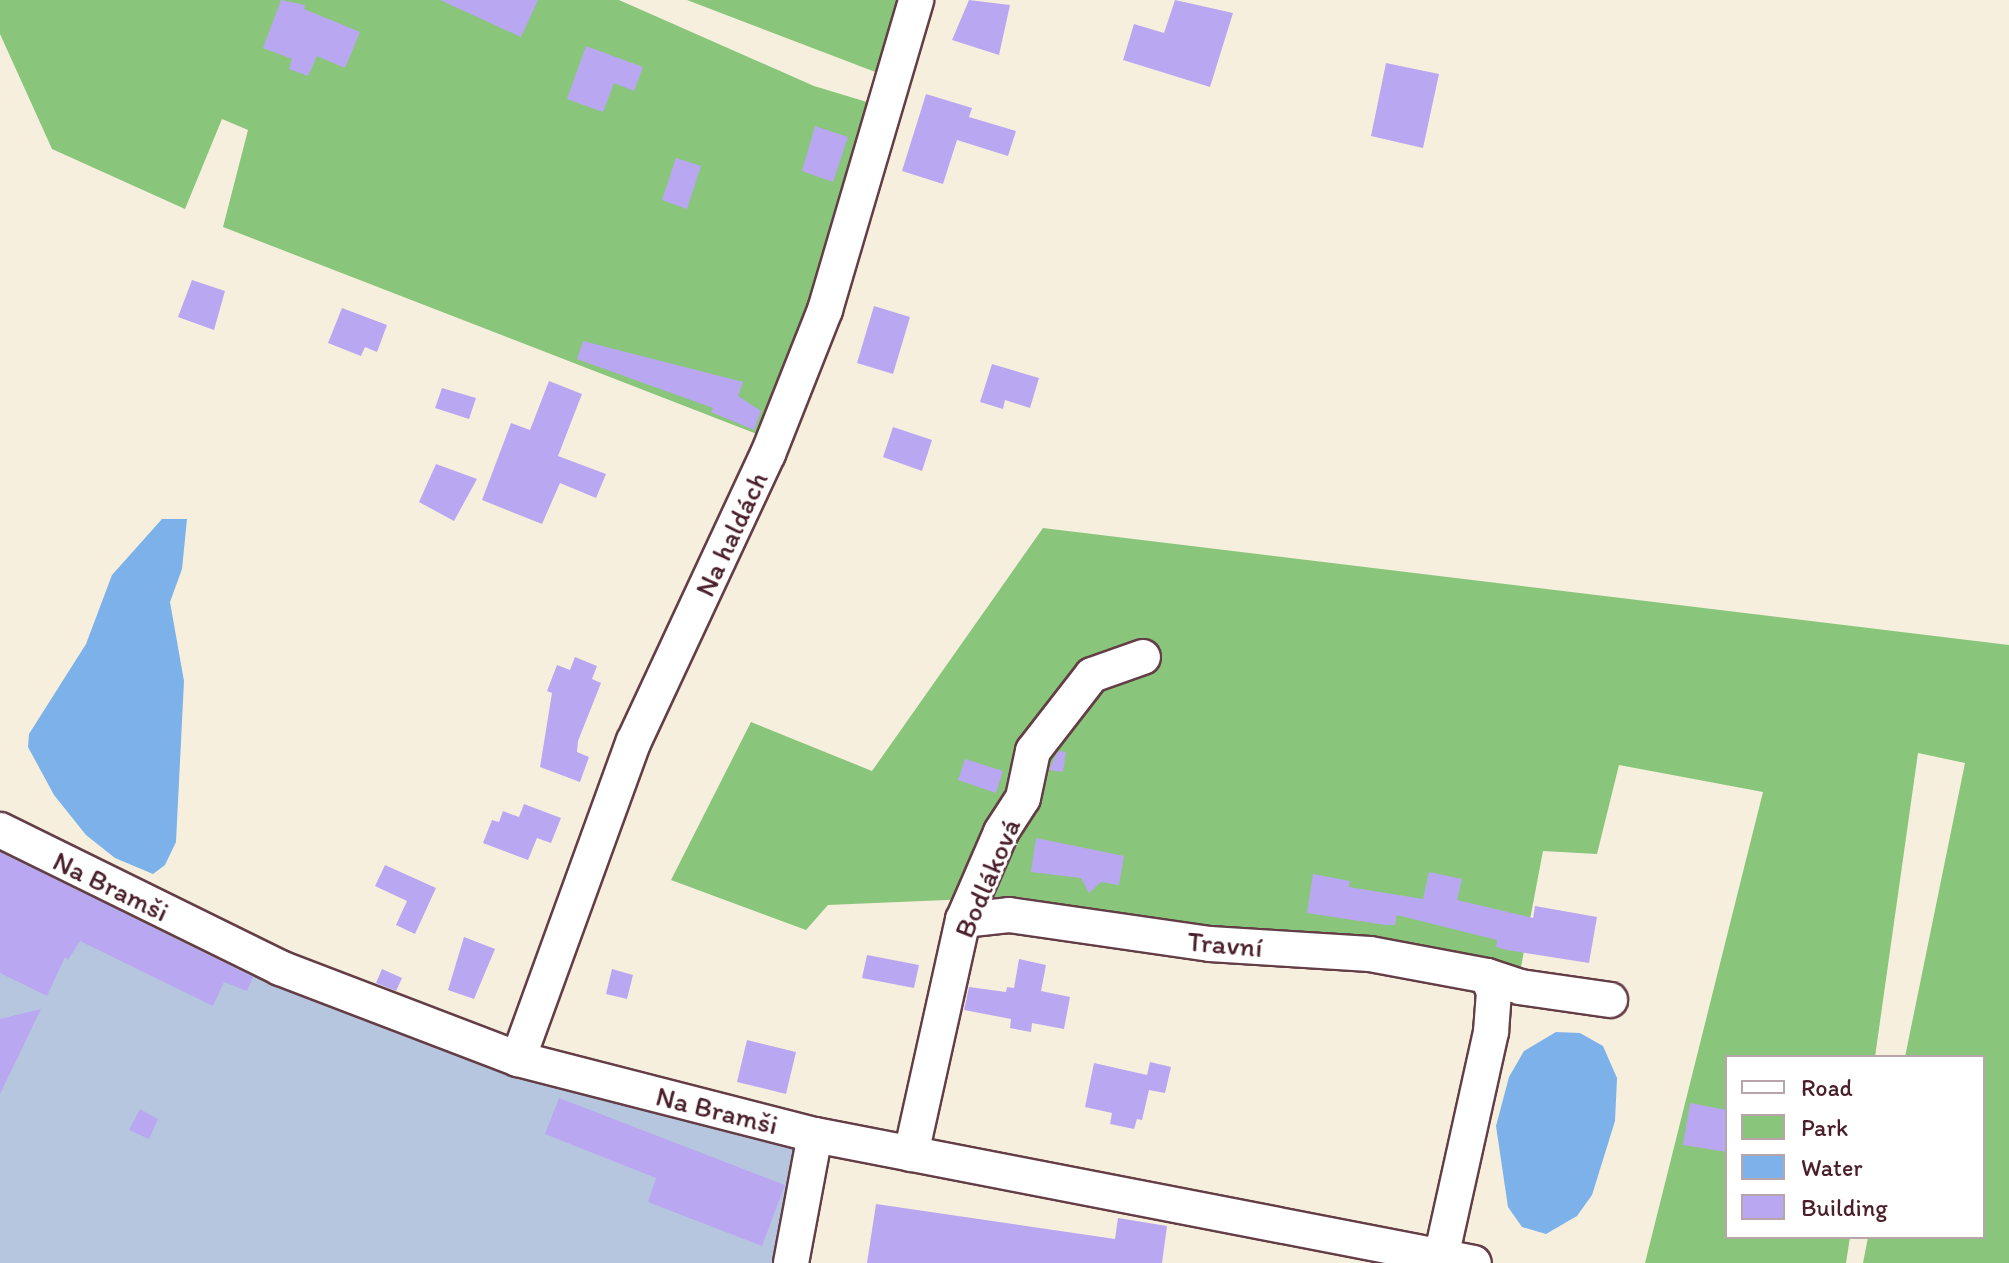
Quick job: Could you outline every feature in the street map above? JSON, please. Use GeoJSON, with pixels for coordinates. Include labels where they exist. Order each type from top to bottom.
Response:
{"type":"FeatureCollection","features":[{"type":"Feature","properties":{"kind":"street","name":"Na haldách"},"geometry":{"type":"LineString","coordinates":[[518,1059],[634,741],[768,454],[825,310],[916,0]]}},
{"type":"Feature","properties":{"kind":"street","name":"Bodláková"},"geometry":{"type":"LineString","coordinates":[[911,1154],[963,920],[1001,832],[1023,798],[1043,733],[1092,675],[1143,657]]}},
{"type":"Feature","properties":{"kind":"street","name":"Na Bramši"},"geometry":{"type":"LineString","coordinates":[[0,830],[280,968],[518,1059],[815,1135],[1458,1260]]}},
{"type":"Feature","properties":{"kind":"street","name":"Travní"},"geometry":{"type":"LineString","coordinates":[[963,920],[1009,915],[1210,944],[1370,954],[1487,976],[1520,987],[1610,1000]]}},
{"type":"Feature","properties":{"kind":"street"},"geometry":{"type":"LineString","coordinates":[[1458,1260],[1491,1032],[1494,992],[1487,976]]}},
{"type":"Feature","properties":{"kind":"street"},"geometry":{"type":"LineString","coordinates":[[791,1263],[815,1135]]}},
{"type":"Feature","properties":{"kind":"shaded area"},"geometry":{"type":"Polygon","coordinates":[[[0,844],[225,955],[801,1144],[777,1263],[0,1263],[0,844]]]}},
{"type":"Feature","properties":{"kind":"green space"},"geometry":{"type":"Polygon","coordinates":[[[0,0],[619,0],[814,86],[867,102],[795,346],[762,436],[223,227],[248,130],[222,119],[185,209],[52,149],[0,34],[0,0]]]}},
{"type":"Feature","properties":{"kind":"green space"},"geometry":{"type":"Polygon","coordinates":[[[687,0],[901,0],[878,73],[687,0]]]}},
{"type":"Feature","properties":{"kind":"green space"},"geometry":{"type":"Polygon","coordinates":[[[1043,528],[2009,645],[2009,1263],[1863,1263],[1868,1239],[1985,1239],[1985,1055],[1905,1055],[1965,763],[1918,753],[1875,1055],[1725,1055],[1725,1239],[1850,1239],[1846,1263],[1645,1263],[1763,792],[1619,765],[1597,854],[1543,851],[1521,967],[1201,930],[1020,897],[828,905],[806,930],[671,880],[751,722],[872,771],[1043,528]]]}},
{"type":"Feature","properties":{"kind":"water"},"geometry":{"type":"Polygon","coordinates":[[[162,519],[187,519],[182,569],[170,602],[184,681],[176,842],[165,865],[153,874],[115,858],[86,835],[54,795],[28,747],[29,734],[86,644],[112,575],[162,519]]]}},
{"type":"Feature","properties":{"kind":"water"},"geometry":{"type":"Polygon","coordinates":[[[1556,1032],[1580,1033],[1603,1046],[1617,1078],[1615,1121],[1592,1195],[1577,1216],[1546,1234],[1522,1227],[1508,1207],[1496,1126],[1509,1077],[1524,1051],[1556,1032]]]}},
{"type":"Feature","properties":{"kind":"building"},"geometry":{"type":"Polygon","coordinates":[[[281,0],[305,5],[304,9],[360,32],[345,68],[317,56],[308,76],[289,69],[292,59],[263,48],[281,0]]]}},
{"type":"Feature","properties":{"kind":"building"},"geometry":{"type":"Polygon","coordinates":[[[440,0],[538,0],[521,37],[440,0]]]}},
{"type":"Feature","properties":{"kind":"building"},"geometry":{"type":"Polygon","coordinates":[[[969,0],[1010,5],[999,55],[952,40],[969,0]]]}},
{"type":"Feature","properties":{"kind":"building"},"geometry":{"type":"Polygon","coordinates":[[[1175,0],[1233,13],[1210,87],[1123,60],[1134,24],[1164,33],[1175,0]]]}},
{"type":"Feature","properties":{"kind":"building"},"geometry":{"type":"Polygon","coordinates":[[[586,46],[643,67],[634,91],[614,83],[603,112],[567,99],[586,46]]]}},
{"type":"Feature","properties":{"kind":"building"},"geometry":{"type":"Polygon","coordinates":[[[1386,63],[1439,74],[1423,148],[1371,136],[1386,63]]]}},
{"type":"Feature","properties":{"kind":"building"},"geometry":{"type":"Polygon","coordinates":[[[926,94],[972,108],[969,117],[1016,131],[1008,156],[957,140],[943,184],[902,171],[926,94]]]}},
{"type":"Feature","properties":{"kind":"building"},"geometry":{"type":"Polygon","coordinates":[[[815,126],[848,137],[833,182],[802,171],[815,126]]]}},
{"type":"Feature","properties":{"kind":"building"},"geometry":{"type":"Polygon","coordinates":[[[676,158],[701,166],[687,209],[662,200],[676,158]]]}},
{"type":"Feature","properties":{"kind":"building"},"geometry":{"type":"Polygon","coordinates":[[[192,280],[225,291],[214,330],[178,317],[192,280]]]}},
{"type":"Feature","properties":{"kind":"building"},"geometry":{"type":"Polygon","coordinates":[[[874,306],[910,317],[893,374],[857,363],[874,306]]]}},
{"type":"Feature","properties":{"kind":"building"},"geometry":{"type":"Polygon","coordinates":[[[342,308],[387,325],[377,352],[365,347],[361,356],[328,343],[342,308]]]}},
{"type":"Feature","properties":{"kind":"building"},"geometry":{"type":"Polygon","coordinates":[[[583,341],[743,382],[738,396],[761,411],[754,430],[711,412],[713,408],[577,359],[583,341]]]}},
{"type":"Feature","properties":{"kind":"building"},"geometry":{"type":"Polygon","coordinates":[[[992,364],[1039,378],[1030,408],[1005,400],[1003,409],[980,402],[992,364]]]}},
{"type":"Feature","properties":{"kind":"building"},"geometry":{"type":"Polygon","coordinates":[[[549,381],[582,394],[558,456],[606,474],[596,498],[560,483],[542,524],[482,500],[511,423],[530,430],[549,381]]]}},
{"type":"Feature","properties":{"kind":"building"},"geometry":{"type":"Polygon","coordinates":[[[442,388],[476,398],[469,419],[435,408],[442,388]]]}},
{"type":"Feature","properties":{"kind":"building"},"geometry":{"type":"Polygon","coordinates":[[[893,427],[932,440],[922,471],[883,457],[893,427]]]}},
{"type":"Feature","properties":{"kind":"building"},"geometry":{"type":"Polygon","coordinates":[[[436,464],[477,479],[454,521],[419,502],[436,464]]]}},
{"type":"Feature","properties":{"kind":"building"},"geometry":{"type":"Polygon","coordinates":[[[575,657],[597,666],[592,679],[601,683],[578,741],[577,752],[589,757],[580,782],[540,767],[552,693],[547,691],[557,665],[570,670],[575,657]]]}},
{"type":"Feature","properties":{"kind":"building"},"geometry":{"type":"Polygon","coordinates":[[[1058,751],[1066,752],[1063,772],[1049,770],[1058,751]]]}},
{"type":"Feature","properties":{"kind":"building"},"geometry":{"type":"Polygon","coordinates":[[[965,759],[1003,771],[996,793],[958,780],[965,759]]]}},
{"type":"Feature","properties":{"kind":"building"},"geometry":{"type":"Polygon","coordinates":[[[524,804],[561,818],[551,843],[537,838],[528,860],[483,843],[492,820],[499,822],[503,811],[519,817],[524,804]]]}},
{"type":"Feature","properties":{"kind":"building"},"geometry":{"type":"Polygon","coordinates":[[[1036,838],[1124,856],[1119,885],[1101,882],[1089,893],[1081,878],[1031,872],[1036,838]]]}},
{"type":"Feature","properties":{"kind":"building"},"geometry":{"type":"Polygon","coordinates":[[[0,852],[253,977],[247,991],[224,982],[213,1006],[80,941],[68,960],[65,957],[47,996],[0,973],[0,852]]]}},
{"type":"Feature","properties":{"kind":"building"},"geometry":{"type":"Polygon","coordinates":[[[385,865],[436,888],[415,934],[396,925],[407,901],[375,886],[385,865]]]}},
{"type":"Feature","properties":{"kind":"building"},"geometry":{"type":"Polygon","coordinates":[[[1429,872],[1462,879],[1457,900],[1533,918],[1535,906],[1597,917],[1589,963],[1507,950],[1496,947],[1497,940],[1397,915],[1395,925],[1386,925],[1307,913],[1313,874],[1350,881],[1349,887],[1423,899],[1429,872]]]}},
{"type":"Feature","properties":{"kind":"building"},"geometry":{"type":"Polygon","coordinates":[[[464,937],[495,949],[474,999],[448,990],[464,937]]]}},
{"type":"Feature","properties":{"kind":"building"},"geometry":{"type":"Polygon","coordinates":[[[867,955],[919,965],[914,988],[862,978],[867,955]]]}},
{"type":"Feature","properties":{"kind":"building"},"geometry":{"type":"Polygon","coordinates":[[[1019,959],[1046,965],[1041,991],[1070,997],[1064,1029],[1032,1023],[1031,1032],[1010,1028],[1011,1019],[964,1010],[969,987],[1006,992],[1007,987],[1014,988],[1019,959]]]}},
{"type":"Feature","properties":{"kind":"building"},"geometry":{"type":"Polygon","coordinates":[[[382,969],[402,978],[396,991],[376,983],[382,969]]]}},
{"type":"Feature","properties":{"kind":"building"},"geometry":{"type":"Polygon","coordinates":[[[612,969],[633,975],[627,999],[606,994],[612,969]]]}},
{"type":"Feature","properties":{"kind":"building"},"geometry":{"type":"Polygon","coordinates":[[[41,1009],[0,1094],[0,1019],[41,1009]]]}},
{"type":"Feature","properties":{"kind":"building"},"geometry":{"type":"Polygon","coordinates":[[[747,1040],[796,1052],[786,1094],[737,1082],[747,1040]]]}},
{"type":"Feature","properties":{"kind":"building"},"geometry":{"type":"Polygon","coordinates":[[[1150,1062],[1171,1067],[1165,1093],[1149,1090],[1142,1120],[1137,1119],[1134,1129],[1110,1124],[1112,1113],[1085,1107],[1094,1063],[1147,1075],[1150,1062]]]}},
{"type":"Feature","properties":{"kind":"building"},"geometry":{"type":"Polygon","coordinates":[[[559,1098],[785,1185],[762,1246],[648,1202],[656,1178],[545,1134],[559,1098]]]}},
{"type":"Feature","properties":{"kind":"building"},"geometry":{"type":"Polygon","coordinates":[[[1690,1103],[1725,1110],[1725,1152],[1683,1145],[1690,1103]]]}},
{"type":"Feature","properties":{"kind":"building"},"geometry":{"type":"Polygon","coordinates":[[[140,1109],[158,1119],[149,1139],[129,1130],[140,1109]]]}},
{"type":"Feature","properties":{"kind":"building"},"geometry":{"type":"Polygon","coordinates":[[[876,1204],[1115,1239],[1118,1218],[1167,1226],[1162,1263],[867,1263],[876,1204]]]}}]}
